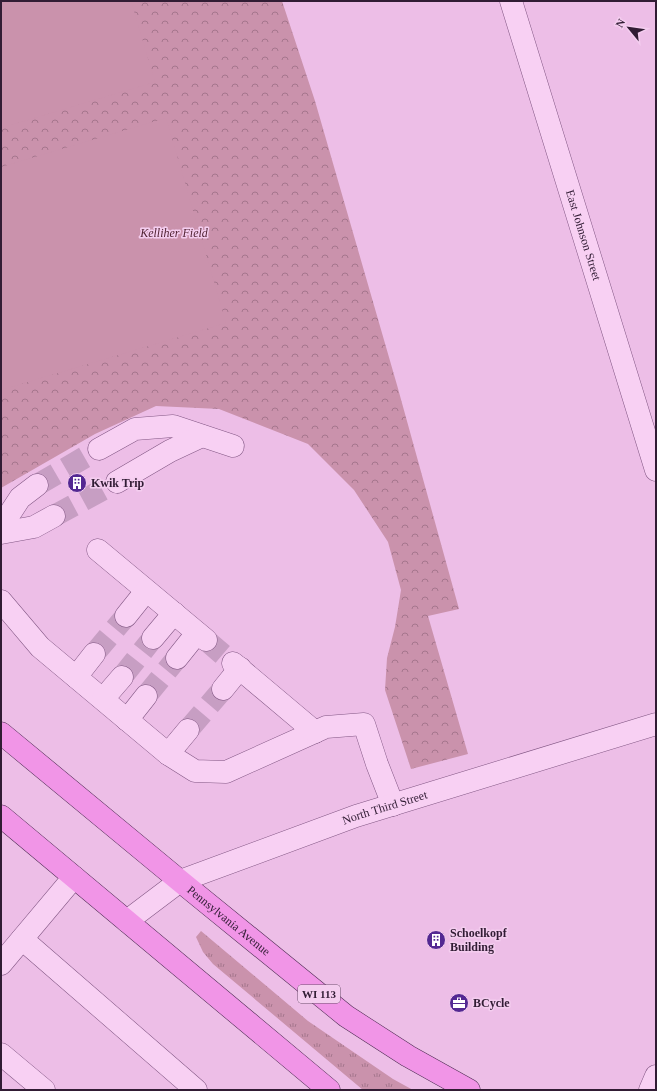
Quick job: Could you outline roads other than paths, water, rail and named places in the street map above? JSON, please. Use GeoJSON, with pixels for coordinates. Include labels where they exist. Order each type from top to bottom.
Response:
{"type":"FeatureCollection","features":[{"type":"Feature","properties":{"kind":"main road","name":"Pennsylvania Avenue"},"geometry":{"type":"LineString","coordinates":[[1,733],[346,1016],[408,1056],[469,1090]]}},
{"type":"Feature","properties":{"kind":"main road"},"geometry":{"type":"LineString","coordinates":[[1,816],[329,1090]]}},
{"type":"Feature","properties":{"kind":"street","name":"East Johnson Street"},"geometry":{"type":"LineString","coordinates":[[511,1],[656,470]]}},
{"type":"Feature","properties":{"kind":"street"},"geometry":{"type":"LineString","coordinates":[[99,449],[135,429],[172,426],[234,446]]}},
{"type":"Feature","properties":{"kind":"street"},"geometry":{"type":"LineString","coordinates":[[117,482],[170,451],[202,436]]}},
{"type":"Feature","properties":{"kind":"street"},"geometry":{"type":"LineString","coordinates":[[1,527],[20,498],[37,485]]}},
{"type":"Feature","properties":{"kind":"street"},"geometry":{"type":"LineString","coordinates":[[1,533],[34,527],[54,516]]}},
{"type":"Feature","properties":{"kind":"street"},"geometry":{"type":"LineString","coordinates":[[98,550],[201,637],[177,658]]}},
{"type":"Feature","properties":{"kind":"street"},"geometry":{"type":"LineString","coordinates":[[126,616],[146,591]]}},
{"type":"Feature","properties":{"kind":"street"},"geometry":{"type":"LineString","coordinates":[[1,601],[40,647],[168,754],[195,771],[226,772],[326,727],[364,724],[377,764],[393,805]]}},
{"type":"Feature","properties":{"kind":"street"},"geometry":{"type":"LineString","coordinates":[[153,638],[174,613]]}},
{"type":"Feature","properties":{"kind":"street"},"geometry":{"type":"LineString","coordinates":[[76,678],[94,654]]}},
{"type":"Feature","properties":{"kind":"street"},"geometry":{"type":"LineString","coordinates":[[223,689],[236,666],[315,732]]}},
{"type":"Feature","properties":{"kind":"street"},"geometry":{"type":"LineString","coordinates":[[103,699],[122,676]]}},
{"type":"Feature","properties":{"kind":"street"},"geometry":{"type":"LineString","coordinates":[[127,720],[146,696]]}},
{"type":"Feature","properties":{"kind":"street","name":"North Third Street"},"geometry":{"type":"LineString","coordinates":[[127,921],[180,881],[356,816],[656,724]]}},
{"type":"Feature","properties":{"kind":"street"},"geometry":{"type":"LineString","coordinates":[[168,754],[188,730]]}},
{"type":"Feature","properties":{"kind":"street"},"geometry":{"type":"LineString","coordinates":[[1,964],[74,877]]}},
{"type":"Feature","properties":{"kind":"street"},"geometry":{"type":"LineString","coordinates":[[22,939],[196,1090]]}},
{"type":"Feature","properties":{"kind":"street"},"geometry":{"type":"LineString","coordinates":[[1,1054],[44,1090]]}},
{"type":"Feature","properties":{"kind":"street"},"geometry":{"type":"LineString","coordinates":[[650,1090],[656,1076]]}},
{"type":"Feature","properties":{"kind":"tunnel"},"geometry":{"type":"LineString","coordinates":[[37,485],[99,449]]}},
{"type":"Feature","properties":{"kind":"tunnel"},"geometry":{"type":"LineString","coordinates":[[54,516],[117,482]]}},
{"type":"Feature","properties":{"kind":"tunnel"},"geometry":{"type":"LineString","coordinates":[[94,654],[126,616]]}},
{"type":"Feature","properties":{"kind":"tunnel"},"geometry":{"type":"LineString","coordinates":[[122,677],[153,638]]}},
{"type":"Feature","properties":{"kind":"tunnel"},"geometry":{"type":"LineString","coordinates":[[206,640],[233,663]]}},
{"type":"Feature","properties":{"kind":"tunnel"},"geometry":{"type":"LineString","coordinates":[[146,696],[177,658]]}},
{"type":"Feature","properties":{"kind":"tunnel"},"geometry":{"type":"LineString","coordinates":[[188,730],[223,689]]}},
{"type":"Feature","properties":{"kind":"place","name":"Kwik Trip"},"geometry":{"type":"Point","coordinates":[77,483]}},
{"type":"Feature","properties":{"kind":"place","name":"Schoelkopf Building"},"geometry":{"type":"Point","coordinates":[436,940]}},
{"type":"Feature","properties":{"kind":"place","name":"BCycle"},"geometry":{"type":"Point","coordinates":[459,1003]}},
{"type":"Feature","properties":{"kind":"park label","name":"Kelliher Field"},"geometry":{"type":"Point","coordinates":[174,233]}}]}
